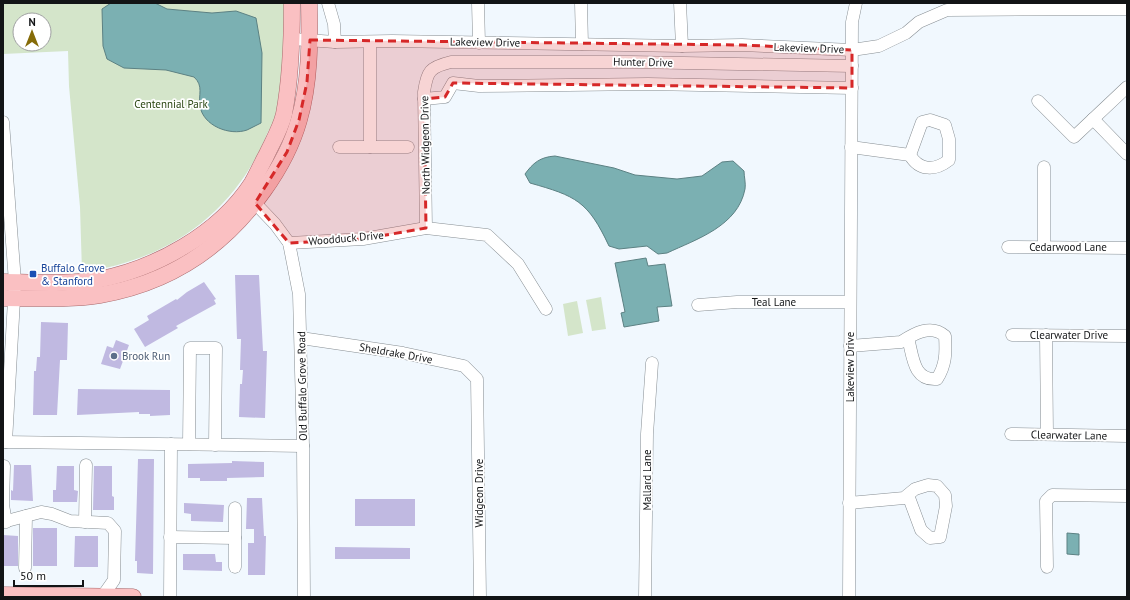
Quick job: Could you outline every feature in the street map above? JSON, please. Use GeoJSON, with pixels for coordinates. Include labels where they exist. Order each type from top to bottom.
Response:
{"type":"FeatureCollection","features":[{"type":"Feature","properties":{"kind":"main road"},"geometry":{"type":"LineString","coordinates":[[9,290],[70,299],[101,295],[149,282],[183,266],[215,245],[240,221],[249,199],[252,182],[270,148],[284,116],[291,66],[292,3]]}},
{"type":"Feature","properties":{"kind":"main road"},"geometry":{"type":"LineString","coordinates":[[249,199],[287,152],[299,120],[307,82],[310,40],[309,3]]}},
{"type":"Feature","properties":{"kind":"main road"},"geometry":{"type":"LineString","coordinates":[[3,595],[133,597]]}},
{"type":"Feature","properties":{"kind":"street"},"geometry":{"type":"LineString","coordinates":[[328,3],[334,24],[335,42]]}},
{"type":"Feature","properties":{"kind":"street"},"geometry":{"type":"LineString","coordinates":[[478,3],[479,43]]}},
{"type":"Feature","properties":{"kind":"street"},"geometry":{"type":"LineString","coordinates":[[581,3],[582,44]]}},
{"type":"Feature","properties":{"kind":"street"},"geometry":{"type":"LineString","coordinates":[[680,3],[682,46]]}},
{"type":"Feature","properties":{"kind":"street"},"geometry":{"type":"LineString","coordinates":[[856,3],[852,22],[852,50],[879,46],[906,33],[919,22],[947,10],[998,6],[1127,10]]}},
{"type":"Feature","properties":{"kind":"street","name":"Lakeview Drive"},"geometry":{"type":"LineString","coordinates":[[292,39],[335,42],[742,46],[852,50],[849,597]]}},
{"type":"Feature","properties":{"kind":"street"},"geometry":{"type":"LineString","coordinates":[[370,42],[370,147]]}},
{"type":"Feature","properties":{"kind":"street","name":"Hunter Drive"},"geometry":{"type":"LineString","coordinates":[[435,66],[451,62],[631,62],[852,66]]}},
{"type":"Feature","properties":{"kind":"street","name":"North Widgeon Drive"},"geometry":{"type":"LineString","coordinates":[[426,228],[424,99],[426,78],[435,66]]}},
{"type":"Feature","properties":{"kind":"street"},"geometry":{"type":"LineString","coordinates":[[424,99],[445,97],[453,83],[478,86],[648,84],[852,88]]}},
{"type":"Feature","properties":{"kind":"street"},"geometry":{"type":"LineString","coordinates":[[1038,101],[1074,137],[1127,87]]}},
{"type":"Feature","properties":{"kind":"street"},"geometry":{"type":"LineString","coordinates":[[1092,119],[1127,154]]}},
{"type":"Feature","properties":{"kind":"street"},"geometry":{"type":"LineString","coordinates":[[3,122],[9,290],[4,442],[303,446]]}},
{"type":"Feature","properties":{"kind":"street"},"geometry":{"type":"LineString","coordinates":[[339,147],[408,147]]}},
{"type":"Feature","properties":{"kind":"street"},"geometry":{"type":"LineString","coordinates":[[851,147],[910,155]]}},
{"type":"Feature","properties":{"kind":"street"},"geometry":{"type":"LineString","coordinates":[[1044,167],[1044,247]]}},
{"type":"Feature","properties":{"kind":"street","name":"Old Buffalo Grove Road"},"geometry":{"type":"LineString","coordinates":[[249,199],[275,224],[289,243],[299,294],[303,446],[304,597]]}},
{"type":"Feature","properties":{"kind":"street","name":"Woodduck Drive"},"geometry":{"type":"LineString","coordinates":[[289,243],[363,239],[426,228],[487,235],[518,264],[546,309]]}},
{"type":"Feature","properties":{"kind":"street","name":"Cedarwood Lane"},"geometry":{"type":"LineString","coordinates":[[1008,247],[1127,248]]}},
{"type":"Feature","properties":{"kind":"street","name":"Teal Lane"},"geometry":{"type":"LineString","coordinates":[[698,305],[737,302],[850,302]]}},
{"type":"Feature","properties":{"kind":"street","name":"Clearwater Drive"},"geometry":{"type":"LineString","coordinates":[[1012,335],[1127,336]]}},
{"type":"Feature","properties":{"kind":"street"},"geometry":{"type":"LineString","coordinates":[[1046,335],[1047,434]]}},
{"type":"Feature","properties":{"kind":"street","name":"Sheldrake Drive"},"geometry":{"type":"LineString","coordinates":[[301,338],[402,353],[464,366],[478,379],[479,388]]}},
{"type":"Feature","properties":{"kind":"street"},"geometry":{"type":"LineString","coordinates":[[850,346],[901,342],[908,338]]}},
{"type":"Feature","properties":{"kind":"street"},"geometry":{"type":"LineString","coordinates":[[189,444],[190,348],[216,348],[215,445]]}},
{"type":"Feature","properties":{"kind":"street","name":"Mallard Lane"},"geometry":{"type":"LineString","coordinates":[[645,597],[647,434],[652,363]]}},
{"type":"Feature","properties":{"kind":"street","name":"Widgeon Drive"},"geometry":{"type":"LineString","coordinates":[[479,388],[480,597]]}},
{"type":"Feature","properties":{"kind":"street","name":"Clearwater Lane"},"geometry":{"type":"LineString","coordinates":[[1011,434],[1127,436]]}},
{"type":"Feature","properties":{"kind":"street"},"geometry":{"type":"LineString","coordinates":[[170,597],[171,444]]}},
{"type":"Feature","properties":{"kind":"street"},"geometry":{"type":"LineString","coordinates":[[86,465],[86,522]]}},
{"type":"Feature","properties":{"kind":"street"},"geometry":{"type":"LineString","coordinates":[[4,466],[5,522],[41,512],[52,514],[70,521],[108,523],[115,531],[114,580],[102,597]]}},
{"type":"Feature","properties":{"kind":"street"},"geometry":{"type":"LineString","coordinates":[[1047,567],[1046,501],[1052,494],[1127,496]]}},
{"type":"Feature","properties":{"kind":"street"},"geometry":{"type":"LineString","coordinates":[[849,503],[904,498],[908,495]]}},
{"type":"Feature","properties":{"kind":"street"},"geometry":{"type":"LineString","coordinates":[[235,508],[236,567]]}},
{"type":"Feature","properties":{"kind":"street"},"geometry":{"type":"LineString","coordinates":[[25,568],[26,516]]}},
{"type":"Feature","properties":{"kind":"street"},"geometry":{"type":"LineString","coordinates":[[170,536],[235,538]]}},
{"type":"Feature","properties":{"kind":"street"},"geometry":{"type":"LineString","coordinates":[[114,580],[125,597]]}},
{"type":"Feature","properties":{"kind":"highlighted area"},"geometry":{"type":"Polygon","coordinates":[[[310,40],[742,45],[852,50],[852,88],[453,83],[445,97],[424,99],[426,228],[363,239],[289,243],[255,203],[287,152],[299,120],[307,82],[310,40]]]}},
{"type":"Feature","properties":{"kind":"green space","name":"Centennial Park"},"geometry":{"type":"Polygon","coordinates":[[[3,3],[284,3],[285,42],[281,98],[276,116],[253,162],[236,188],[216,210],[194,229],[169,245],[142,257],[113,266],[82,272],[80,207],[69,86],[68,51],[52,52],[52,12],[12,12],[12,52],[46,52],[3,54],[3,3]]]}},
{"type":"Feature","properties":{"kind":"green space"},"geometry":{"type":"Polygon","coordinates":[[[601,297],[606,329],[592,331],[586,300],[601,297]]]}},
{"type":"Feature","properties":{"kind":"green space"},"geometry":{"type":"Polygon","coordinates":[[[577,301],[583,333],[568,336],[563,304],[577,301]]]}},
{"type":"Feature","properties":{"kind":"water"},"geometry":{"type":"Polygon","coordinates":[[[111,3],[155,3],[167,9],[212,13],[236,11],[256,18],[262,53],[261,123],[240,132],[233,132],[218,128],[206,119],[202,113],[200,106],[200,87],[194,77],[166,70],[124,68],[107,59],[103,46],[102,9],[111,3]]]}},
{"type":"Feature","properties":{"kind":"water"},"geometry":{"type":"Polygon","coordinates":[[[555,156],[614,168],[635,175],[677,179],[702,176],[722,162],[733,161],[744,171],[745,189],[741,202],[734,213],[725,222],[715,230],[691,242],[667,253],[658,254],[647,246],[619,249],[609,246],[594,219],[579,202],[559,192],[530,183],[525,174],[531,167],[541,159],[555,156]]]}},
{"type":"Feature","properties":{"kind":"water"},"geometry":{"type":"Polygon","coordinates":[[[646,258],[648,266],[665,264],[672,306],[657,307],[659,321],[624,327],[621,313],[625,312],[615,263],[646,258]]]}},
{"type":"Feature","properties":{"kind":"water"},"geometry":{"type":"Polygon","coordinates":[[[1067,533],[1079,534],[1079,555],[1067,554],[1067,533]]]}},
{"type":"Feature","properties":{"kind":"building"},"geometry":{"type":"Polygon","coordinates":[[[235,275],[259,275],[263,351],[267,351],[265,418],[239,417],[240,384],[242,384],[243,370],[240,370],[241,339],[237,339],[235,275]]]}},
{"type":"Feature","properties":{"kind":"building"},"geometry":{"type":"Polygon","coordinates":[[[204,282],[216,299],[214,300],[216,304],[176,326],[178,328],[145,347],[134,329],[149,320],[147,316],[176,299],[177,300],[204,282]]]}},
{"type":"Feature","properties":{"kind":"building"},"geometry":{"type":"Polygon","coordinates":[[[41,322],[68,323],[67,360],[60,360],[57,415],[33,415],[34,371],[36,371],[37,357],[40,357],[41,322]]]}},
{"type":"Feature","properties":{"kind":"building","name":"Brook Run"},"geometry":{"type":"Polygon","coordinates":[[[116,340],[129,345],[120,369],[101,364],[107,346],[113,348],[116,340]]]}},
{"type":"Feature","properties":{"kind":"building"},"geometry":{"type":"Polygon","coordinates":[[[78,389],[170,390],[170,415],[150,416],[150,414],[139,414],[139,412],[77,415],[78,389]]]}},
{"type":"Feature","properties":{"kind":"building"},"geometry":{"type":"Polygon","coordinates":[[[138,459],[154,459],[153,574],[137,573],[137,561],[135,561],[138,459]]]}},
{"type":"Feature","properties":{"kind":"building"},"geometry":{"type":"Polygon","coordinates":[[[232,461],[264,462],[264,477],[227,478],[227,481],[200,481],[200,478],[188,478],[188,464],[232,463],[232,461]]]}},
{"type":"Feature","properties":{"kind":"building"},"geometry":{"type":"Polygon","coordinates":[[[14,465],[31,465],[33,501],[11,500],[11,490],[13,491],[14,465]]]}},
{"type":"Feature","properties":{"kind":"building"},"geometry":{"type":"Polygon","coordinates":[[[57,466],[74,466],[74,490],[78,491],[77,502],[53,502],[53,490],[56,490],[57,466]]]}},
{"type":"Feature","properties":{"kind":"building"},"geometry":{"type":"Polygon","coordinates":[[[94,466],[112,466],[112,496],[114,497],[114,510],[93,510],[94,466]]]}},
{"type":"Feature","properties":{"kind":"building"},"geometry":{"type":"Polygon","coordinates":[[[247,498],[262,498],[264,536],[266,536],[265,575],[248,575],[248,543],[254,543],[254,529],[246,529],[247,498]]]}},
{"type":"Feature","properties":{"kind":"building"},"geometry":{"type":"Polygon","coordinates":[[[355,499],[415,499],[415,526],[355,526],[355,499]]]}},
{"type":"Feature","properties":{"kind":"building"},"geometry":{"type":"Polygon","coordinates":[[[184,503],[224,505],[223,522],[191,521],[191,514],[184,513],[184,503]]]}},
{"type":"Feature","properties":{"kind":"building"},"geometry":{"type":"Polygon","coordinates":[[[33,528],[57,528],[57,566],[33,566],[33,528]]]}},
{"type":"Feature","properties":{"kind":"building"},"geometry":{"type":"Polygon","coordinates":[[[3,535],[18,536],[18,566],[3,566],[3,535]]]}},
{"type":"Feature","properties":{"kind":"building"},"geometry":{"type":"Polygon","coordinates":[[[75,536],[98,536],[98,567],[74,567],[75,536]]]}},
{"type":"Feature","properties":{"kind":"building"},"geometry":{"type":"Polygon","coordinates":[[[335,547],[410,548],[410,559],[335,559],[335,547]]]}},
{"type":"Feature","properties":{"kind":"building"},"geometry":{"type":"Polygon","coordinates":[[[183,554],[215,554],[216,562],[222,562],[222,571],[183,570],[183,554]]]}},
{"type":"Feature","properties":{"kind":"place","name":"Buffalo Grove & Stanford"},"geometry":{"type":"Point","coordinates":[33,274]}},
{"type":"Feature","properties":{"kind":"place","name":"Brook Run"},"geometry":{"type":"Point","coordinates":[114,356]}}]}
